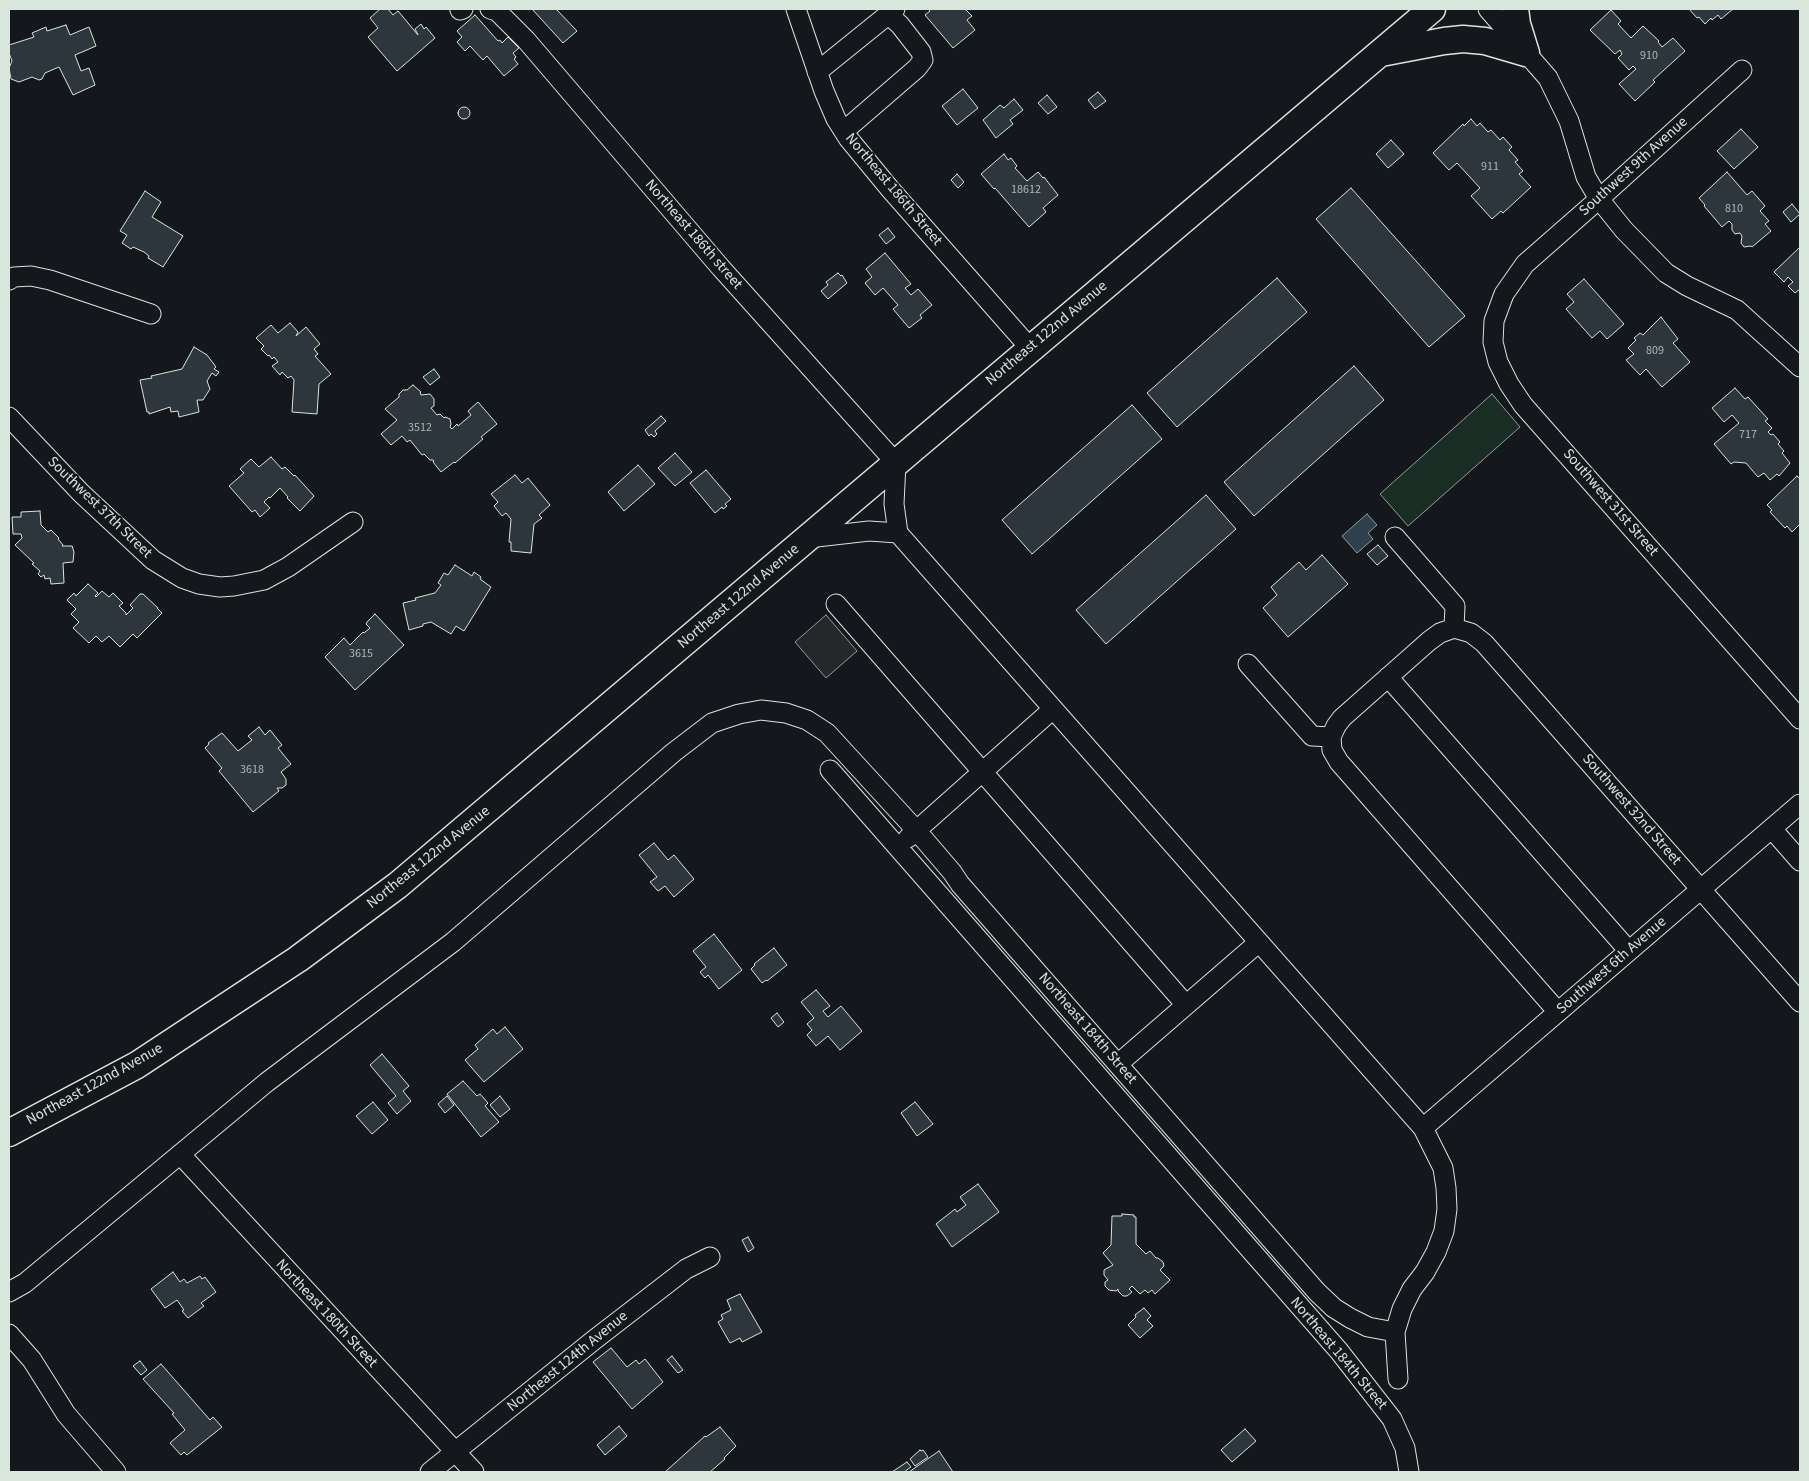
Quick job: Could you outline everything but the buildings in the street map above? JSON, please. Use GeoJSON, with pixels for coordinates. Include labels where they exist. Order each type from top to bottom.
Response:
{"type":"FeatureCollection","features":[{"type":"Feature","properties":{"kind":"highway","name":"Northeast 122nd Avenue"},"geometry":{"type":"LineString","coordinates":[[9,1133],[137,1065],[298,959],[398,885],[1432,9]]}},
{"type":"Feature","properties":{"kind":"highway"},"geometry":{"type":"LineString","coordinates":[[1516,9],[1517,24],[1526,53]]}},
{"type":"Feature","properties":{"kind":"highway"},"geometry":{"type":"LineString","coordinates":[[1380,53],[1463,39],[1485,42],[1526,53]]}},
{"type":"Feature","properties":{"kind":"street","name":"Northeast 186th street"},"geometry":{"type":"LineString","coordinates":[[490,9],[497,10],[526,40],[721,268],[896,463]]}},
{"type":"Feature","properties":{"kind":"street","name":"Northeast 186th Street"},"geometry":{"type":"LineString","coordinates":[[796,9],[817,72],[836,119],[844,131],[890,189],[1030,348]]}},
{"type":"Feature","properties":{"kind":"street"},"geometry":{"type":"LineString","coordinates":[[1488,9],[1548,78],[1569,120],[1586,177],[1599,199],[1624,230],[1666,273],[1687,286],[1737,310],[1800,367]]}},
{"type":"Feature","properties":{"kind":"street"},"geometry":{"type":"LineString","coordinates":[[817,72],[892,12],[921,52],[923,60],[916,68],[844,131]]}},
{"type":"Feature","properties":{"kind":"street","name":"Southwest 9th Avenue"},"geometry":{"type":"LineString","coordinates":[[1525,264],[1742,70]]}},
{"type":"Feature","properties":{"kind":"street","name":"Southwest 31st Street"},"geometry":{"type":"LineString","coordinates":[[1525,264],[1504,294],[1494,321],[1493,342],[1498,362],[1509,384],[1523,405],[1800,719]]}},
{"type":"Feature","properties":{"kind":"street"},"geometry":{"type":"LineString","coordinates":[[9,280],[14,277],[31,276],[50,280],[151,314]]}},
{"type":"Feature","properties":{"kind":"street","name":"Southwest 37th Street"},"geometry":{"type":"LineString","coordinates":[[9,417],[34,446],[132,542],[153,560],[182,578],[199,584],[227,586],[264,580],[288,567],[353,522]]}},
{"type":"Feature","properties":{"kind":"street"},"geometry":{"type":"LineString","coordinates":[[896,463],[894,504],[898,533],[1423,1128],[1442,1168],[1446,1188],[1447,1209],[1444,1231],[1436,1252],[1426,1272],[1412,1289],[1402,1309],[1395,1332],[1398,1379]]}},
{"type":"Feature","properties":{"kind":"street"},"geometry":{"type":"LineString","coordinates":[[808,538],[869,531],[898,533]]}},
{"type":"Feature","properties":{"kind":"street"},"geometry":{"type":"LineString","coordinates":[[1395,537],[1455,606],[1454,628],[1440,633],[1429,641],[1342,718],[1331,737],[1332,750],[1339,762],[1558,1012]]}},
{"type":"Feature","properties":{"kind":"street"},"geometry":{"type":"LineString","coordinates":[[836,604],[1186,1005]]}},
{"type":"Feature","properties":{"kind":"street","name":"Southwest 32nd Street"},"geometry":{"type":"LineString","coordinates":[[1454,628],[1471,633],[1484,643],[1800,1002]]}},
{"type":"Feature","properties":{"kind":"street"},"geometry":{"type":"LineString","coordinates":[[1248,664],[1312,736],[1331,737]]}},
{"type":"Feature","properties":{"kind":"street"},"geometry":{"type":"LineString","coordinates":[[1388,677],[1629,951]]}},
{"type":"Feature","properties":{"kind":"street"},"geometry":{"type":"LineString","coordinates":[[897,847],[1053,709]]}},
{"type":"Feature","properties":{"kind":"street","name":"Northeast 184th Street"},"geometry":{"type":"LineString","coordinates":[[180,1154],[267,1082],[453,942],[674,752],[712,723],[739,714],[761,710],[786,713],[807,720],[827,733],[916,830],[960,884],[1317,1292],[1334,1308],[1368,1328],[1395,1332]]}},
{"type":"Feature","properties":{"kind":"street","name":"Northeast 184th Street"},"geometry":{"type":"LineString","coordinates":[[830,770],[1339,1351],[1392,1419],[1405,1448],[1409,1472]]}},
{"type":"Feature","properties":{"kind":"street","name":"Southwest 6th Avenue"},"geometry":{"type":"LineString","coordinates":[[1423,1128],[1800,804]]}},
{"type":"Feature","properties":{"kind":"street"},"geometry":{"type":"LineString","coordinates":[[1772,829],[1800,861]]}},
{"type":"Feature","properties":{"kind":"street"},"geometry":{"type":"LineString","coordinates":[[1118,1064],[1258,942]]}},
{"type":"Feature","properties":{"kind":"street"},"geometry":{"type":"LineString","coordinates":[[9,1292],[25,1283],[180,1154]]}},
{"type":"Feature","properties":{"kind":"street","name":"Northeast 180th Street"},"geometry":{"type":"LineString","coordinates":[[180,1154],[474,1472]]}},
{"type":"Feature","properties":{"kind":"street","name":"Northeast 124th Avenue"},"geometry":{"type":"LineString","coordinates":[[430,1472],[647,1298],[686,1269],[710,1257]]}},
{"type":"Feature","properties":{"kind":"street"},"geometry":{"type":"LineString","coordinates":[[9,1334],[32,1360],[66,1414],[116,1472]]}},
{"type":"Feature","properties":{"kind":"green space"},"geometry":{"type":"Polygon","coordinates":[[[1492,394],[1520,427],[1408,526],[1380,494],[1492,394]]]}},
{"type":"Feature","properties":{"kind":"shaded area"},"geometry":{"type":"Polygon","coordinates":[[[826,615],[857,651],[826,678],[795,642],[826,615]]]}},
{"type":"Feature","properties":{"kind":"water"},"geometry":{"type":"Polygon","coordinates":[[[1367,514],[1377,525],[1368,533],[1373,539],[1357,553],[1342,536],[1367,514]]]}}]}
